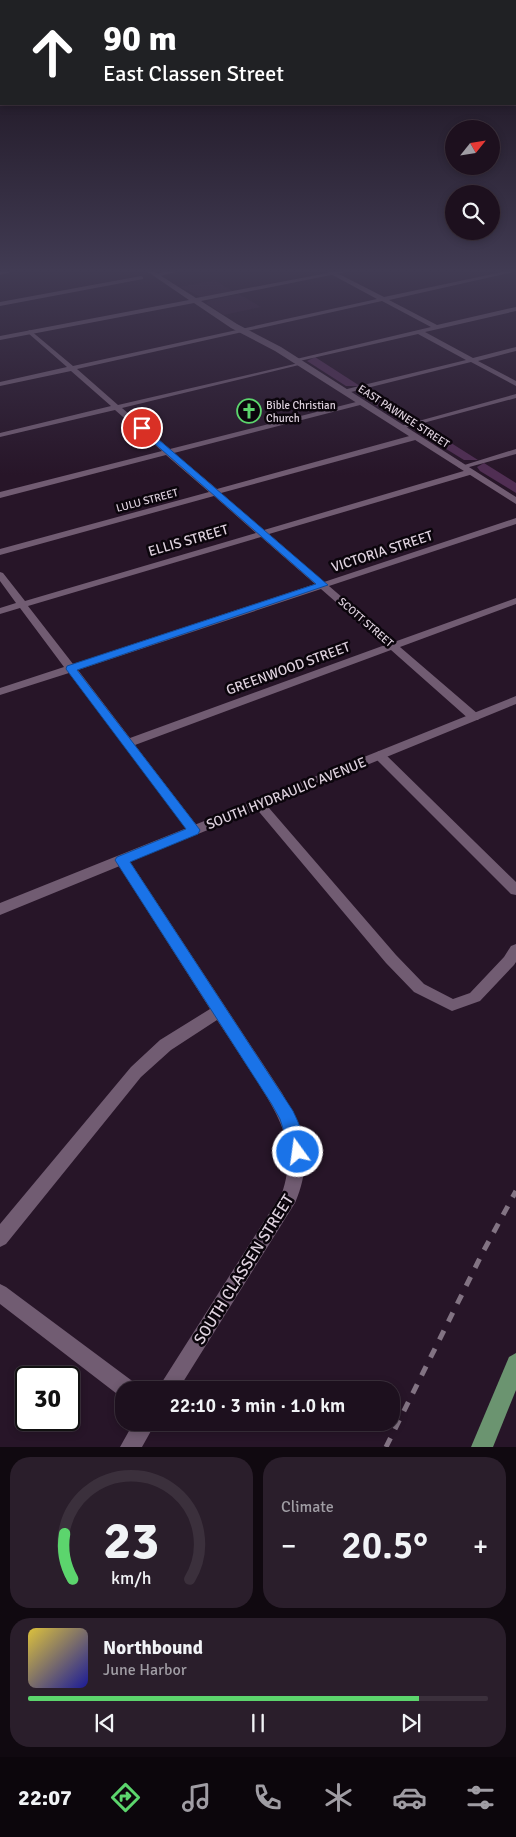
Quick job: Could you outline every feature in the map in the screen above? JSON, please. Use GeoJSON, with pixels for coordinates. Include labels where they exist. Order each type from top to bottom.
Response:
{"type":"FeatureCollection","features":[{"type":"Feature","properties":{"kind":"main road"},"geometry":{"type":"LineString","coordinates":[[482,1447],[516,1364]]}},
{"type":"Feature","properties":{"kind":"street","name":"SCOTT STREET"},"geometry":{"type":"LineString","coordinates":[[39,340],[474,717]]}},
{"type":"Feature","properties":{"kind":"street"},"geometry":{"type":"LineString","coordinates":[[0,384],[203,340]]}},
{"type":"Feature","properties":{"kind":"street","name":"EAST PAWNEE STREET"},"geometry":{"type":"LineString","coordinates":[[262,340],[516,501]]}},
{"type":"Feature","properties":{"kind":"street"},"geometry":{"type":"LineString","coordinates":[[0,434],[117,407],[385,340]]}},
{"type":"Feature","properties":{"kind":"street"},"geometry":{"type":"LineString","coordinates":[[434,340],[516,384]]}},
{"type":"Feature","properties":{"kind":"street"},"geometry":{"type":"LineString","coordinates":[[346,392],[516,349]]}},
{"type":"Feature","properties":{"kind":"street"},"geometry":{"type":"LineString","coordinates":[[401,427],[516,396]]}},
{"type":"Feature","properties":{"kind":"street"},"geometry":{"type":"LineString","coordinates":[[0,495],[361,402]]}},
{"type":"Feature","properties":{"kind":"street","name":"LULU STREET"},"geometry":{"type":"LineString","coordinates":[[0,552],[416,437]]}},
{"type":"Feature","properties":{"kind":"street","name":"ELLIS STREET"},"geometry":{"type":"LineString","coordinates":[[0,611],[262,533],[466,469],[516,451]]}},
{"type":"Feature","properties":{"kind":"street","name":"VICTORIA STREET"},"geometry":{"type":"LineString","coordinates":[[0,692],[516,521]]}},
{"type":"Feature","properties":{"kind":"street"},"geometry":{"type":"LineString","coordinates":[[0,575],[194,830]]}},
{"type":"Feature","properties":{"kind":"street","name":"GREENWOOD STREET"},"geometry":{"type":"LineString","coordinates":[[128,743],[516,601]]}},
{"type":"Feature","properties":{"kind":"street","name":"SOUTH HYDRAULIC AVENUE"},"geometry":{"type":"LineString","coordinates":[[0,910],[516,700]]}},
{"type":"Feature","properties":{"kind":"street"},"geometry":{"type":"LineString","coordinates":[[379,755],[516,890]]}},
{"type":"Feature","properties":{"kind":"street"},"geometry":{"type":"LineString","coordinates":[[260,804],[391,959],[419,988],[452,1005],[476,997],[509,961],[516,950]]}},
{"type":"Feature","properties":{"kind":"street","name":"SOUTH CLASSEN STREET"},"geometry":{"type":"LineString","coordinates":[[122,860],[287,1116],[298,1152],[297,1168],[289,1197],[173,1381]]}},
{"type":"Feature","properties":{"kind":"street"},"geometry":{"type":"LineString","coordinates":[[0,1238],[154,1052],[173,1038],[220,1012]]}},
{"type":"Feature","properties":{"kind":"street"},"geometry":{"type":"LineString","coordinates":[[0,1293],[116,1381]]}},
{"type":"Feature","properties":{"kind":"street"},"geometry":{"type":"LineString","coordinates":[[130,1447],[140,1431]]}},
{"type":"Feature","properties":{"kind":"shaded area"},"geometry":{"type":"Polygon","coordinates":[[[315,357],[360,386],[346,386],[307,361],[315,357]]]}},
{"type":"Feature","properties":{"kind":"shaded area"},"geometry":{"type":"Polygon","coordinates":[[[365,389],[416,420],[401,421],[360,395],[358,391],[365,389]]]}},
{"type":"Feature","properties":{"kind":"shaded area"},"geometry":{"type":"Polygon","coordinates":[[[421,424],[478,460],[464,460],[417,431],[415,427],[421,424]]]}},
{"type":"Feature","properties":{"kind":"shaded area"},"geometry":{"type":"Polygon","coordinates":[[[484,463],[516,483],[516,493],[480,471],[477,467],[484,463]]]}},
{"type":"Feature","properties":{"kind":"railway"},"geometry":{"type":"LineString","coordinates":[[386,1447],[483,1252],[516,1191]]}},
{"type":"Feature","properties":{"kind":"place","name":"Bible Christian Church"},"geometry":{"type":"Point","coordinates":[249,411]}},
{"type":"Feature","properties":{"kind":"route"},"geometry":{"type":"LineString","coordinates":[[142,428],[323,585],[71,669],[194,830],[122,860],[287,1116],[298,1152]]}}]}
